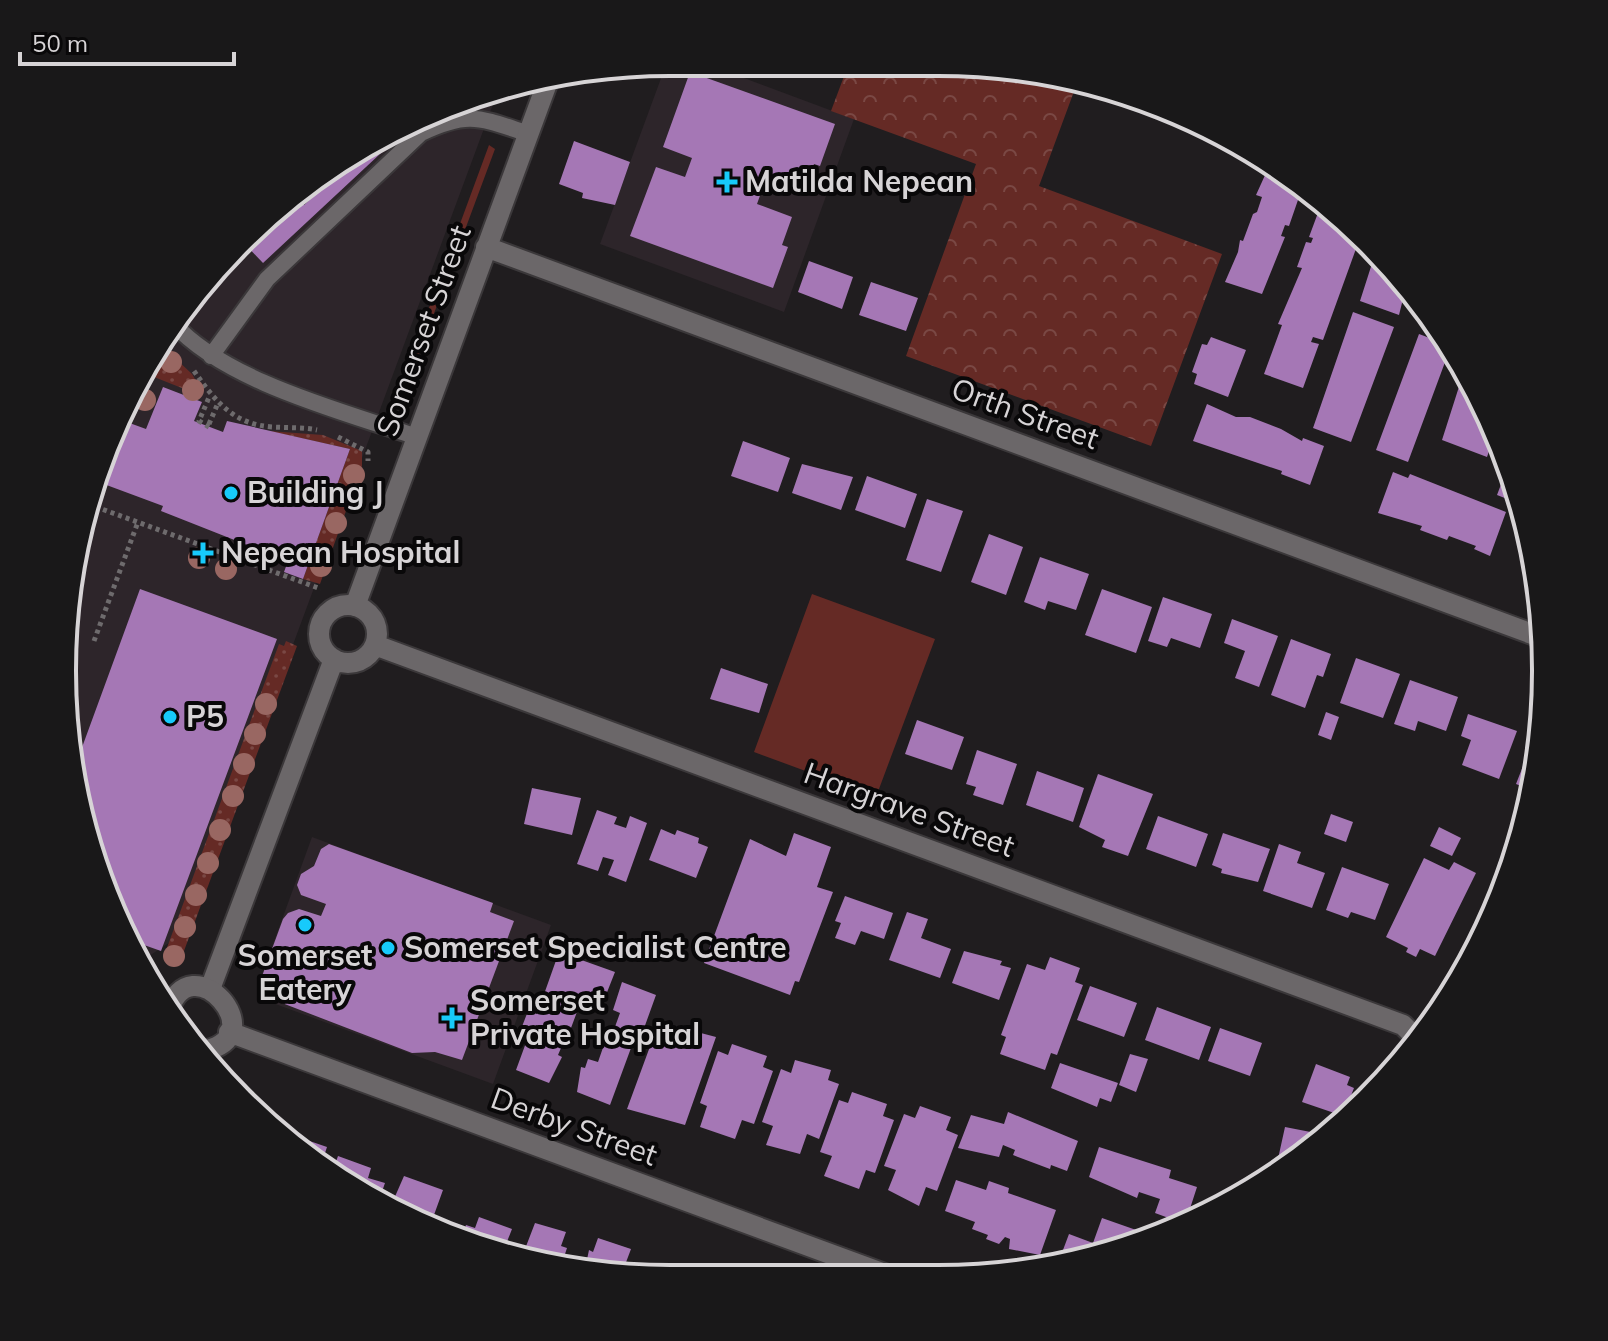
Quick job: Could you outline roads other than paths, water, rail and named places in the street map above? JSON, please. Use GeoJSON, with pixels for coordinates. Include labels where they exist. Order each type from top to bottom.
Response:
{"type":"FeatureCollection","features":[{"type":"Feature","properties":{"kind":"street","name":"Somerset Street"},"geometry":{"type":"LineString","coordinates":[[355,606],[545,89]]}},
{"type":"Feature","properties":{"kind":"street","name":"Orth Street"},"geometry":{"type":"LineString","coordinates":[[486,247],[1531,634]]}},
{"type":"Feature","properties":{"kind":"street"},"geometry":{"type":"LineString","coordinates":[[355,606],[373,618],[377,633],[375,645],[358,661],[334,659],[320,641],[321,624],[334,608],[355,606]]}},
{"type":"Feature","properties":{"kind":"street","name":"Hargrave Street"},"geometry":{"type":"LineString","coordinates":[[375,645],[1403,1025],[1409,1031]]}},
{"type":"Feature","properties":{"kind":"street"},"geometry":{"type":"LineString","coordinates":[[210,989],[334,659]]}},
{"type":"Feature","properties":{"kind":"street"},"geometry":{"type":"LineString","coordinates":[[175,1000],[182,993],[201,987],[210,989],[229,1007],[229,1032],[212,1048]]}},
{"type":"Feature","properties":{"kind":"street","name":"Derby Street"},"geometry":{"type":"LineString","coordinates":[[229,1032],[860,1265]]}},
{"type":"Feature","properties":{"kind":"lane"},"geometry":{"type":"LineString","coordinates":[[211,356],[267,279],[421,133],[469,116],[529,134]]}},
{"type":"Feature","properties":{"kind":"lane"},"geometry":{"type":"LineString","coordinates":[[182,331],[211,356],[259,380],[417,437]]}},
{"type":"Feature","properties":{"kind":"place","name":"Matilda Nepean"},"geometry":{"type":"Point","coordinates":[727,182]}},
{"type":"Feature","properties":{"kind":"place","name":"Building J"},"geometry":{"type":"Point","coordinates":[231,493]}},
{"type":"Feature","properties":{"kind":"place","name":"Nepean Hospital"},"geometry":{"type":"Point","coordinates":[203,553]}},
{"type":"Feature","properties":{"kind":"place","name":"P5"},"geometry":{"type":"Point","coordinates":[170,717]}},
{"type":"Feature","properties":{"kind":"place","name":"Somerset Eatery"},"geometry":{"type":"Point","coordinates":[305,925]}},
{"type":"Feature","properties":{"kind":"place","name":"Somerset Specialist Centre"},"geometry":{"type":"Point","coordinates":[388,948]}},
{"type":"Feature","properties":{"kind":"place","name":"Somerset Private Hospital"},"geometry":{"type":"Point","coordinates":[452,1018]}}]}
